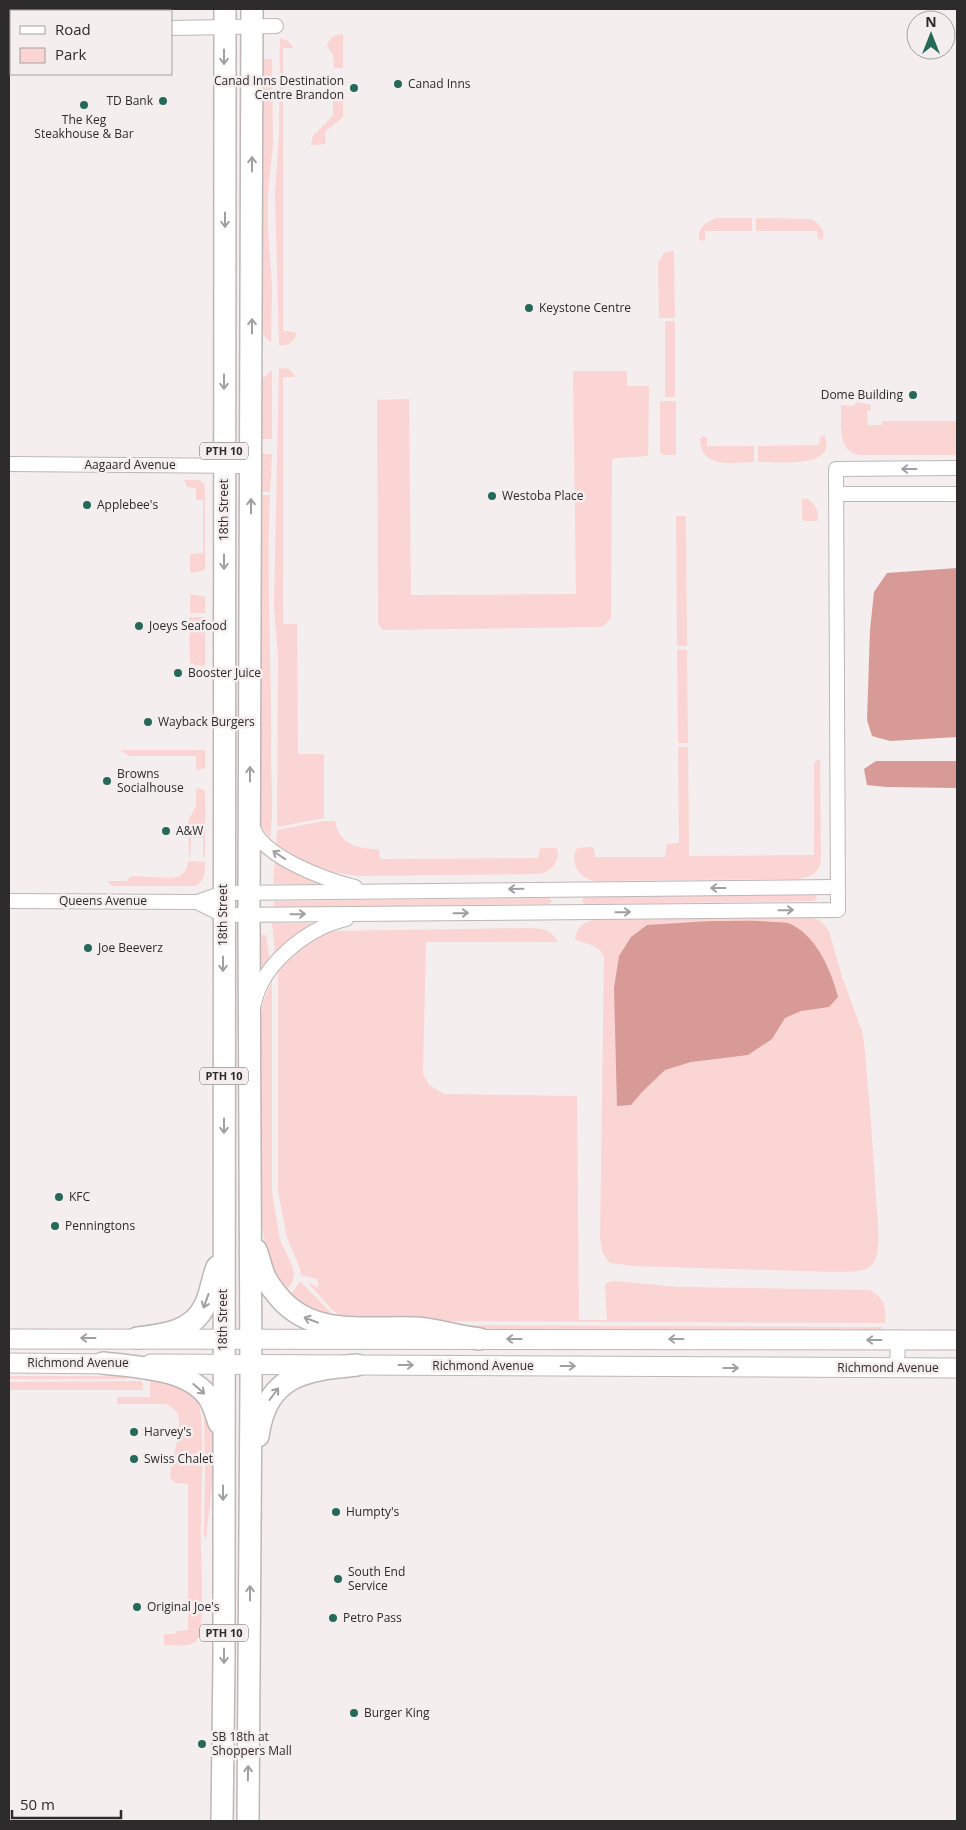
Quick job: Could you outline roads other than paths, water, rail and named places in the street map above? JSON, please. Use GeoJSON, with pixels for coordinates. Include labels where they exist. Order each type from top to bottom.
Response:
{"type":"FeatureCollection","features":[{"type":"Feature","properties":{"kind":"main road","name":"18th Street"},"geometry":{"type":"LineString","coordinates":[[222,1821],[224,1658],[225,18]]}},
{"type":"Feature","properties":{"kind":"main road","name":"PTH 10"},"geometry":{"type":"LineString","coordinates":[[248,1821],[252,18]]}},
{"type":"Feature","properties":{"kind":"main road"},"geometry":{"type":"LineString","coordinates":[[250,1217],[256,1250],[267,1282],[283,1302],[301,1317],[328,1326],[426,1328],[453,1336],[480,1339]]}},
{"type":"Feature","properties":{"kind":"main road"},"geometry":{"type":"LineString","coordinates":[[137,1338],[160,1335],[181,1329],[198,1316],[206,1302],[224,1238]]}},
{"type":"Feature","properties":{"kind":"main road","name":"Richmond Avenue"},"geometry":{"type":"LineString","coordinates":[[9,1339],[957,1340]]}},
{"type":"Feature","properties":{"kind":"main road","name":"Richmond Avenue"},"geometry":{"type":"LineString","coordinates":[[9,1363],[957,1368]]}},
{"type":"Feature","properties":{"kind":"main road"},"geometry":{"type":"LineString","coordinates":[[103,1363],[163,1372],[183,1378],[197,1385],[208,1396],[213,1406],[223,1444]]}},
{"type":"Feature","properties":{"kind":"main road"},"geometry":{"type":"LineString","coordinates":[[250,1490],[262,1417],[274,1392],[290,1379],[301,1374],[320,1369],[357,1365]]}},
{"type":"Feature","properties":{"kind":"street"},"geometry":{"type":"LineString","coordinates":[[172,28],[225,18],[252,18],[276,26]]}},
{"type":"Feature","properties":{"kind":"street","name":"Aagaard Avenue"},"geometry":{"type":"LineString","coordinates":[[9,464],[251,466]]}},
{"type":"Feature","properties":{"kind":"street"},"geometry":{"type":"LineString","coordinates":[[198,902],[223,915],[838,910],[836,469],[957,468]]}},
{"type":"Feature","properties":{"kind":"street"},"geometry":{"type":"LineString","coordinates":[[837,494],[957,494]]}},
{"type":"Feature","properties":{"kind":"street"},"geometry":{"type":"LineString","coordinates":[[250,808],[252,826],[256,834],[280,855],[317,876],[373,891]]}},
{"type":"Feature","properties":{"kind":"street"},"geometry":{"type":"LineString","coordinates":[[198,902],[223,893],[249,892],[837,887]]}},
{"type":"Feature","properties":{"kind":"street","name":"Queens Avenue"},"geometry":{"type":"LineString","coordinates":[[9,901],[198,902]]}},
{"type":"Feature","properties":{"kind":"street"},"geometry":{"type":"LineString","coordinates":[[250,1035],[257,994],[265,978],[281,957],[322,927],[342,920],[377,914]]}},
{"type":"Feature","properties":{"kind":"street"},"geometry":{"type":"LineString","coordinates":[[898,1340],[898,1368]]}},
{"type":"Feature","properties":{"kind":"place","name":"Canad Inns"},"geometry":{"type":"Point","coordinates":[398,84]}},
{"type":"Feature","properties":{"kind":"place","name":"Canad Inns Destination Centre Brandon"},"geometry":{"type":"Point","coordinates":[354,88]}},
{"type":"Feature","properties":{"kind":"place","name":"TD Bank"},"geometry":{"type":"Point","coordinates":[163,101]}},
{"type":"Feature","properties":{"kind":"place","name":"The Keg Steakhouse & Bar"},"geometry":{"type":"Point","coordinates":[84,105]}},
{"type":"Feature","properties":{"kind":"place","name":"Keystone Centre"},"geometry":{"type":"Point","coordinates":[529,308]}},
{"type":"Feature","properties":{"kind":"place","name":"Dome Building"},"geometry":{"type":"Point","coordinates":[913,395]}},
{"type":"Feature","properties":{"kind":"place","name":"Westoba Place"},"geometry":{"type":"Point","coordinates":[492,496]}},
{"type":"Feature","properties":{"kind":"place","name":"Applebee's"},"geometry":{"type":"Point","coordinates":[87,505]}},
{"type":"Feature","properties":{"kind":"place","name":"Joeys Seafood"},"geometry":{"type":"Point","coordinates":[139,626]}},
{"type":"Feature","properties":{"kind":"place","name":"Booster Juice"},"geometry":{"type":"Point","coordinates":[178,673]}},
{"type":"Feature","properties":{"kind":"place","name":"Wayback Burgers"},"geometry":{"type":"Point","coordinates":[148,722]}},
{"type":"Feature","properties":{"kind":"place","name":"Browns Socialhouse"},"geometry":{"type":"Point","coordinates":[107,781]}},
{"type":"Feature","properties":{"kind":"place","name":"A&W"},"geometry":{"type":"Point","coordinates":[166,831]}},
{"type":"Feature","properties":{"kind":"place","name":"Joe Beeverz"},"geometry":{"type":"Point","coordinates":[88,948]}},
{"type":"Feature","properties":{"kind":"place","name":"KFC"},"geometry":{"type":"Point","coordinates":[59,1197]}},
{"type":"Feature","properties":{"kind":"place","name":"Penningtons"},"geometry":{"type":"Point","coordinates":[55,1226]}},
{"type":"Feature","properties":{"kind":"place","name":"Harvey's"},"geometry":{"type":"Point","coordinates":[134,1432]}},
{"type":"Feature","properties":{"kind":"place","name":"Swiss Chalet"},"geometry":{"type":"Point","coordinates":[134,1459]}},
{"type":"Feature","properties":{"kind":"place","name":"Humpty's"},"geometry":{"type":"Point","coordinates":[336,1512]}},
{"type":"Feature","properties":{"kind":"place","name":"South End Service"},"geometry":{"type":"Point","coordinates":[338,1579]}},
{"type":"Feature","properties":{"kind":"place","name":"Original Joe's"},"geometry":{"type":"Point","coordinates":[137,1607]}},
{"type":"Feature","properties":{"kind":"place","name":"Petro Pass"},"geometry":{"type":"Point","coordinates":[333,1618]}},
{"type":"Feature","properties":{"kind":"place","name":"Burger King"},"geometry":{"type":"Point","coordinates":[354,1713]}},
{"type":"Feature","properties":{"kind":"place","name":"SB 18th at Shoppers Mall"},"geometry":{"type":"Point","coordinates":[202,1744]}}]}
